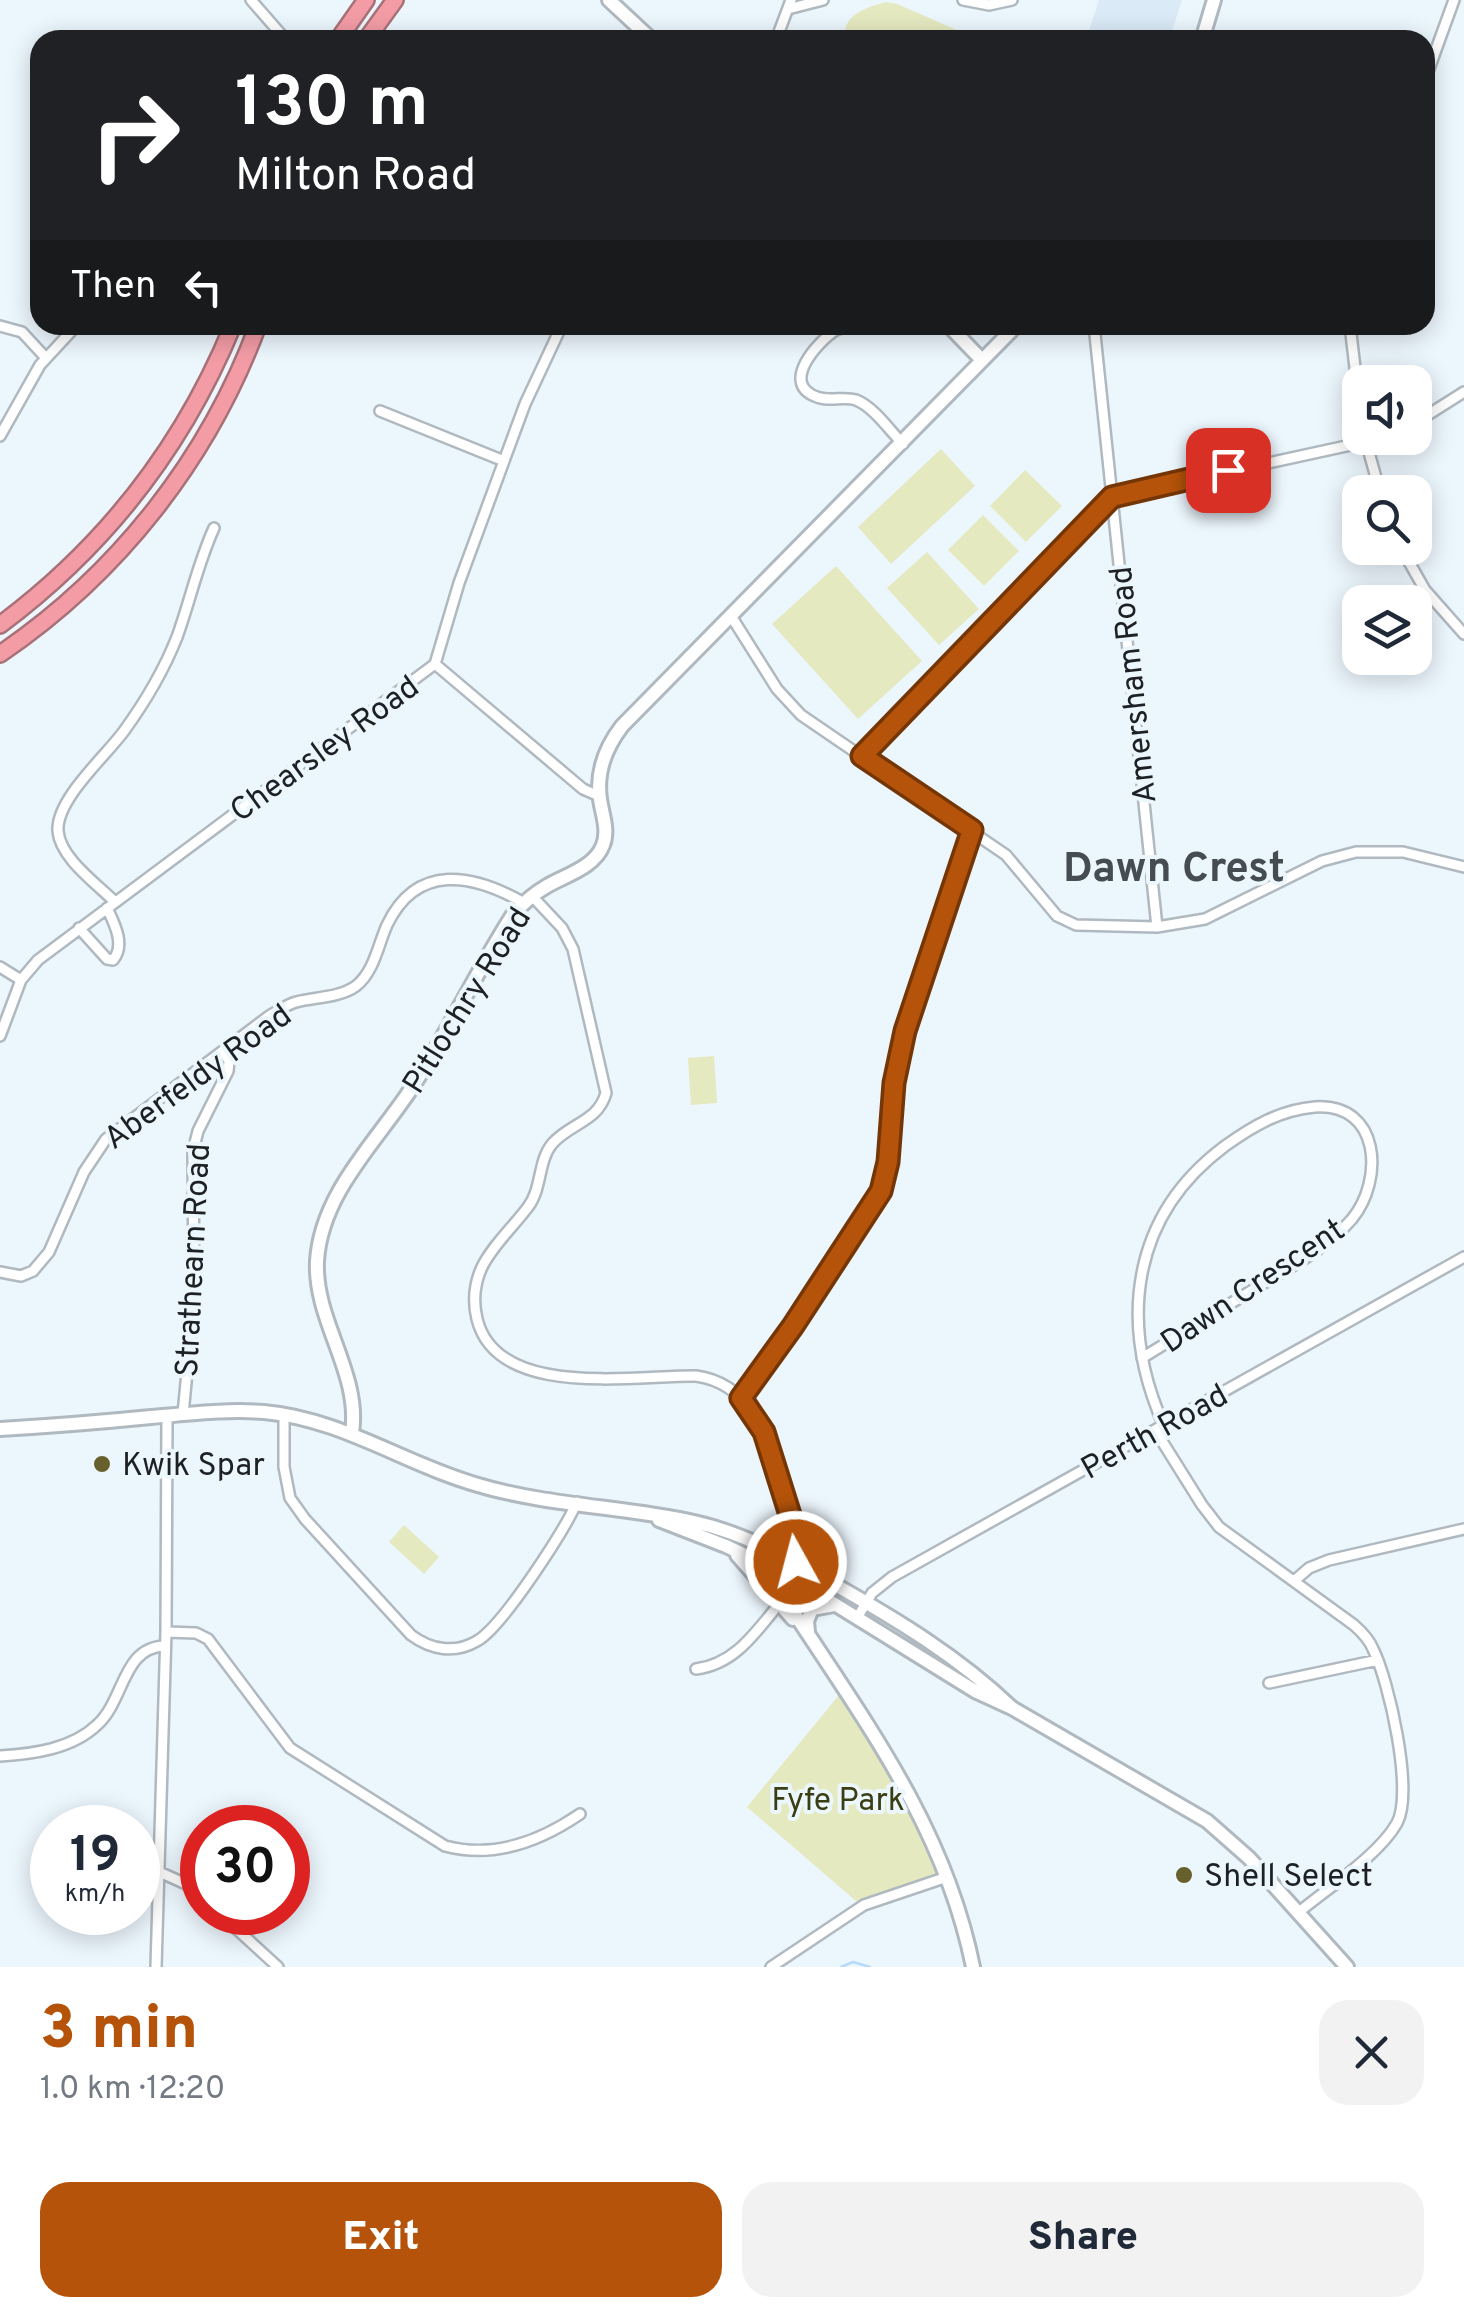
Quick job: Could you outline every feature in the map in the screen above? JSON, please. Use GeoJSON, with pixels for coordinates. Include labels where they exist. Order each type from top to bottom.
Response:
{"type":"FeatureCollection","features":[{"type":"Feature","properties":{"kind":"highway"},"geometry":{"type":"LineString","coordinates":[[345,30],[366,0]]}},
{"type":"Feature","properties":{"kind":"highway"},"geometry":{"type":"LineString","coordinates":[[373,30],[395,0]]}},
{"type":"Feature","properties":{"kind":"highway"},"geometry":{"type":"LineString","coordinates":[[0,625],[76,562],[127,507],[193,411],[228,335]]}},
{"type":"Feature","properties":{"kind":"highway"},"geometry":{"type":"LineString","coordinates":[[0,654],[28,635],[97,574],[160,504],[222,406],[254,335]]}},
{"type":"Feature","properties":{"kind":"main road"},"geometry":{"type":"LineString","coordinates":[[609,0],[641,30]]}},
{"type":"Feature","properties":{"kind":"main road"},"geometry":{"type":"LineString","coordinates":[[1205,30],[1214,0]]}},
{"type":"Feature","properties":{"kind":"main road"},"geometry":{"type":"LineString","coordinates":[[958,335],[982,360]]}},
{"type":"Feature","properties":{"kind":"main road","name":"Pitlochry Road"},"geometry":{"type":"LineString","coordinates":[[352,1433],[352,1398],[323,1309],[317,1275],[326,1219],[345,1182],[411,1088],[512,916],[528,900],[585,866],[601,850],[606,834],[600,796],[602,763],[616,734],[1007,335]]}},
{"type":"Feature","properties":{"kind":"main road"},"geometry":{"type":"LineString","coordinates":[[0,1430],[183,1414],[251,1411],[284,1415],[352,1433],[469,1482],[705,1524],[796,1562],[866,1602],[914,1631],[1012,1708]]}},
{"type":"Feature","properties":{"kind":"main road"},"geometry":{"type":"LineString","coordinates":[[652,1516],[791,1578],[975,1691],[1012,1708],[1207,1821],[1235,1844],[1348,1967]]}},
{"type":"Feature","properties":{"kind":"main road"},"geometry":{"type":"LineString","coordinates":[[764,1547],[786,1546],[794,1528]]}},
{"type":"Feature","properties":{"kind":"main road"},"geometry":{"type":"LineString","coordinates":[[730,1548],[806,1631]]}},
{"type":"Feature","properties":{"kind":"main road"},"geometry":{"type":"LineString","coordinates":[[796,1562],[789,1603],[906,1786],[926,1824],[973,1967]]}},
{"type":"Feature","properties":{"kind":"main road"},"geometry":{"type":"LineString","coordinates":[[806,1631],[810,1612],[834,1605]]}},
{"type":"Feature","properties":{"kind":"street"},"geometry":{"type":"LineString","coordinates":[[251,0],[277,30]]}},
{"type":"Feature","properties":{"kind":"street"},"geometry":{"type":"LineString","coordinates":[[780,30],[790,5],[823,0]]}},
{"type":"Feature","properties":{"kind":"street"},"geometry":{"type":"LineString","coordinates":[[963,0],[988,5],[1012,0]]}},
{"type":"Feature","properties":{"kind":"street"},"geometry":{"type":"LineString","coordinates":[[1435,52],[1454,0]]}},
{"type":"Feature","properties":{"kind":"street"},"geometry":{"type":"LineString","coordinates":[[0,326],[22,332],[46,358]]}},
{"type":"Feature","properties":{"kind":"street"},"geometry":{"type":"LineString","coordinates":[[0,436],[46,358],[68,335]]}},
{"type":"Feature","properties":{"kind":"street","name":"Chearsley Road"},"geometry":{"type":"LineString","coordinates":[[0,1036],[21,980],[38,960],[435,664],[459,583],[556,335]]}},
{"type":"Feature","properties":{"kind":"street"},"geometry":{"type":"LineString","coordinates":[[831,335],[806,358],[800,377],[805,388],[813,396],[861,402],[903,444]]}},
{"type":"Feature","properties":{"kind":"street","name":"Amersham Road"},"geometry":{"type":"LineString","coordinates":[[1095,335],[1157,926]]}},
{"type":"Feature","properties":{"kind":"street"},"geometry":{"type":"LineString","coordinates":[[1351,335],[1355,365]]}},
{"type":"Feature","properties":{"kind":"street"},"geometry":{"type":"LineString","coordinates":[[1432,412],[1464,392]]}},
{"type":"Feature","properties":{"kind":"street"},"geometry":{"type":"LineString","coordinates":[[380,412],[504,461]]}},
{"type":"Feature","properties":{"kind":"street"},"geometry":{"type":"LineString","coordinates":[[862,756],[1112,497],[1342,445]]}},
{"type":"Feature","properties":{"kind":"street"},"geometry":{"type":"LineString","coordinates":[[79,928],[107,959],[113,960],[119,952],[111,905],[64,850],[58,820],[122,734],[163,668],[214,528]]}},
{"type":"Feature","properties":{"kind":"street"},"geometry":{"type":"LineString","coordinates":[[1411,565],[1425,590],[1464,634]]}},
{"type":"Feature","properties":{"kind":"street"},"geometry":{"type":"LineString","coordinates":[[731,616],[784,698],[811,722],[972,830],[1015,864],[1064,920],[1092,928],[1206,920],[1322,861],[1366,850],[1403,852],[1464,867]]}},
{"type":"Feature","properties":{"kind":"street"},"geometry":{"type":"LineString","coordinates":[[435,664],[583,789],[600,796]]}},
{"type":"Feature","properties":{"kind":"street"},"geometry":{"type":"LineString","coordinates":[[796,1562],[794,1528],[764,1432],[741,1398],[881,1191],[888,1162],[894,1083],[905,1031],[972,830]]}},
{"type":"Feature","properties":{"kind":"street","name":"Aberfeldy Road"},"geometry":{"type":"LineString","coordinates":[[0,1272],[21,1276],[42,1263],[84,1172],[106,1139],[282,1008],[356,986],[370,969],[394,912],[408,896],[443,879],[477,880],[528,900],[562,928],[573,948],[606,1093],[592,1117],[549,1148],[533,1199],[484,1262],[475,1291],[480,1329],[506,1357],[540,1376],[696,1376],[723,1383],[741,1398]]}},
{"type":"Feature","properties":{"kind":"street"},"geometry":{"type":"LineString","coordinates":[[0,967],[21,980]]}},
{"type":"Feature","properties":{"kind":"street","name":"Strathearn Road"},"geometry":{"type":"LineString","coordinates":[[183,1414],[194,1300],[193,1151],[198,1131],[228,1072],[224,1052]]}},
{"type":"Feature","properties":{"kind":"street","name":"Dawn Crescent"},"geometry":{"type":"LineString","coordinates":[[1142,1358],[1294,1265],[1352,1220],[1371,1182],[1372,1154],[1366,1134],[1353,1118],[1320,1107],[1276,1115],[1227,1144],[1179,1189],[1155,1226],[1144,1262],[1142,1358],[1160,1428],[1209,1516],[1229,1536],[1363,1633],[1378,1660]]}},
{"type":"Feature","properties":{"kind":"street","name":"Perth Road"},"geometry":{"type":"LineString","coordinates":[[858,1618],[866,1602],[892,1577],[1464,1257]]}},
{"type":"Feature","properties":{"kind":"street"},"geometry":{"type":"LineString","coordinates":[[284,1415],[285,1482],[297,1510],[411,1636],[434,1648],[463,1647],[480,1640],[504,1613],[577,1502]]}},
{"type":"Feature","properties":{"kind":"street"},"geometry":{"type":"LineString","coordinates":[[160,1807],[167,1416]]}},
{"type":"Feature","properties":{"kind":"street"},"geometry":{"type":"LineString","coordinates":[[1294,1582],[1309,1568],[1329,1560],[1464,1530]]}},
{"type":"Feature","properties":{"kind":"street"},"geometry":{"type":"LineString","coordinates":[[696,1669],[719,1665],[740,1650],[779,1604]]}},
{"type":"Feature","properties":{"kind":"street"},"geometry":{"type":"LineString","coordinates":[[166,1632],[196,1634],[208,1640],[290,1748],[445,1846],[502,1850],[564,1825],[580,1814]]}},
{"type":"Feature","properties":{"kind":"street"},"geometry":{"type":"LineString","coordinates":[[0,1756],[50,1748],[86,1734],[106,1716],[139,1654],[149,1647],[165,1646]]}},
{"type":"Feature","properties":{"kind":"street"},"geometry":{"type":"LineString","coordinates":[[1270,1683],[1378,1660],[1405,1788],[1402,1814],[1386,1840],[1299,1912]]}},
{"type":"Feature","properties":{"kind":"street"},"geometry":{"type":"LineString","coordinates":[[771,1967],[864,1905],[946,1877]]}},
{"type":"Feature","properties":{"kind":"street"},"geometry":{"type":"LineString","coordinates":[[156,1967],[157,1935]]}},
{"type":"Feature","properties":{"kind":"street"},"geometry":{"type":"LineString","coordinates":[[243,1935],[278,1967]]}},
{"type":"Feature","properties":{"kind":"shaded area"},"geometry":{"type":"Polygon","coordinates":[[[1099,0],[1182,0],[1172,30],[1089,30],[1099,0]]]}},
{"type":"Feature","properties":{"kind":"green space"},"geometry":{"type":"Polygon","coordinates":[[[886,2],[897,4],[957,30],[845,30],[847,23],[864,10],[886,2]]]}},
{"type":"Feature","properties":{"kind":"green space"},"geometry":{"type":"Polygon","coordinates":[[[941,449],[975,486],[891,564],[858,527],[941,449]]]}},
{"type":"Feature","properties":{"kind":"green space"},"geometry":{"type":"Polygon","coordinates":[[[1025,470],[1062,506],[1026,542],[990,506],[1025,470]]]}},
{"type":"Feature","properties":{"kind":"green space"},"geometry":{"type":"Polygon","coordinates":[[[983,515],[1019,551],[984,586],[948,550],[983,515]]]}},
{"type":"Feature","properties":{"kind":"green space"},"geometry":{"type":"Polygon","coordinates":[[[927,552],[979,609],[939,645],[887,588],[927,552]]]}},
{"type":"Feature","properties":{"kind":"green space"},"geometry":{"type":"Polygon","coordinates":[[[836,566],[922,661],[858,719],[772,624],[836,566]]]}},
{"type":"Feature","properties":{"kind":"green space"},"geometry":{"type":"Polygon","coordinates":[[[714,1056],[717,1103],[691,1105],[688,1058],[714,1056]]]}},
{"type":"Feature","properties":{"kind":"green space"},"geometry":{"type":"Polygon","coordinates":[[[404,1525],[439,1557],[424,1574],[389,1542],[404,1525]]]}},
{"type":"Feature","properties":{"kind":"green space","name":"Fyfe Park"},"geometry":{"type":"Polygon","coordinates":[[[844,1689],[946,1878],[863,1907],[747,1807],[844,1689]]]}},
{"type":"Feature","properties":{"kind":"waterway"},"geometry":{"type":"LineString","coordinates":[[841,1967],[853,1962],[870,1967]]}},
{"type":"Feature","properties":{"kind":"place","name":"Kwik Spar"},"geometry":{"type":"Point","coordinates":[102,1464]}},
{"type":"Feature","properties":{"kind":"place","name":"Shell Select"},"geometry":{"type":"Point","coordinates":[1184,1875]}},
{"type":"Feature","properties":{"kind":"district","name":"Dawn Crest"},"geometry":{"type":"Point","coordinates":[1174,866]}},
{"type":"Feature","properties":{"kind":"route"},"geometry":{"type":"LineString","coordinates":[[796,1562],[796,1534],[764,1432],[741,1398],[881,1191],[888,1162],[894,1083],[905,1031],[972,830],[862,756],[1112,497],[1228,470]]}}]}
